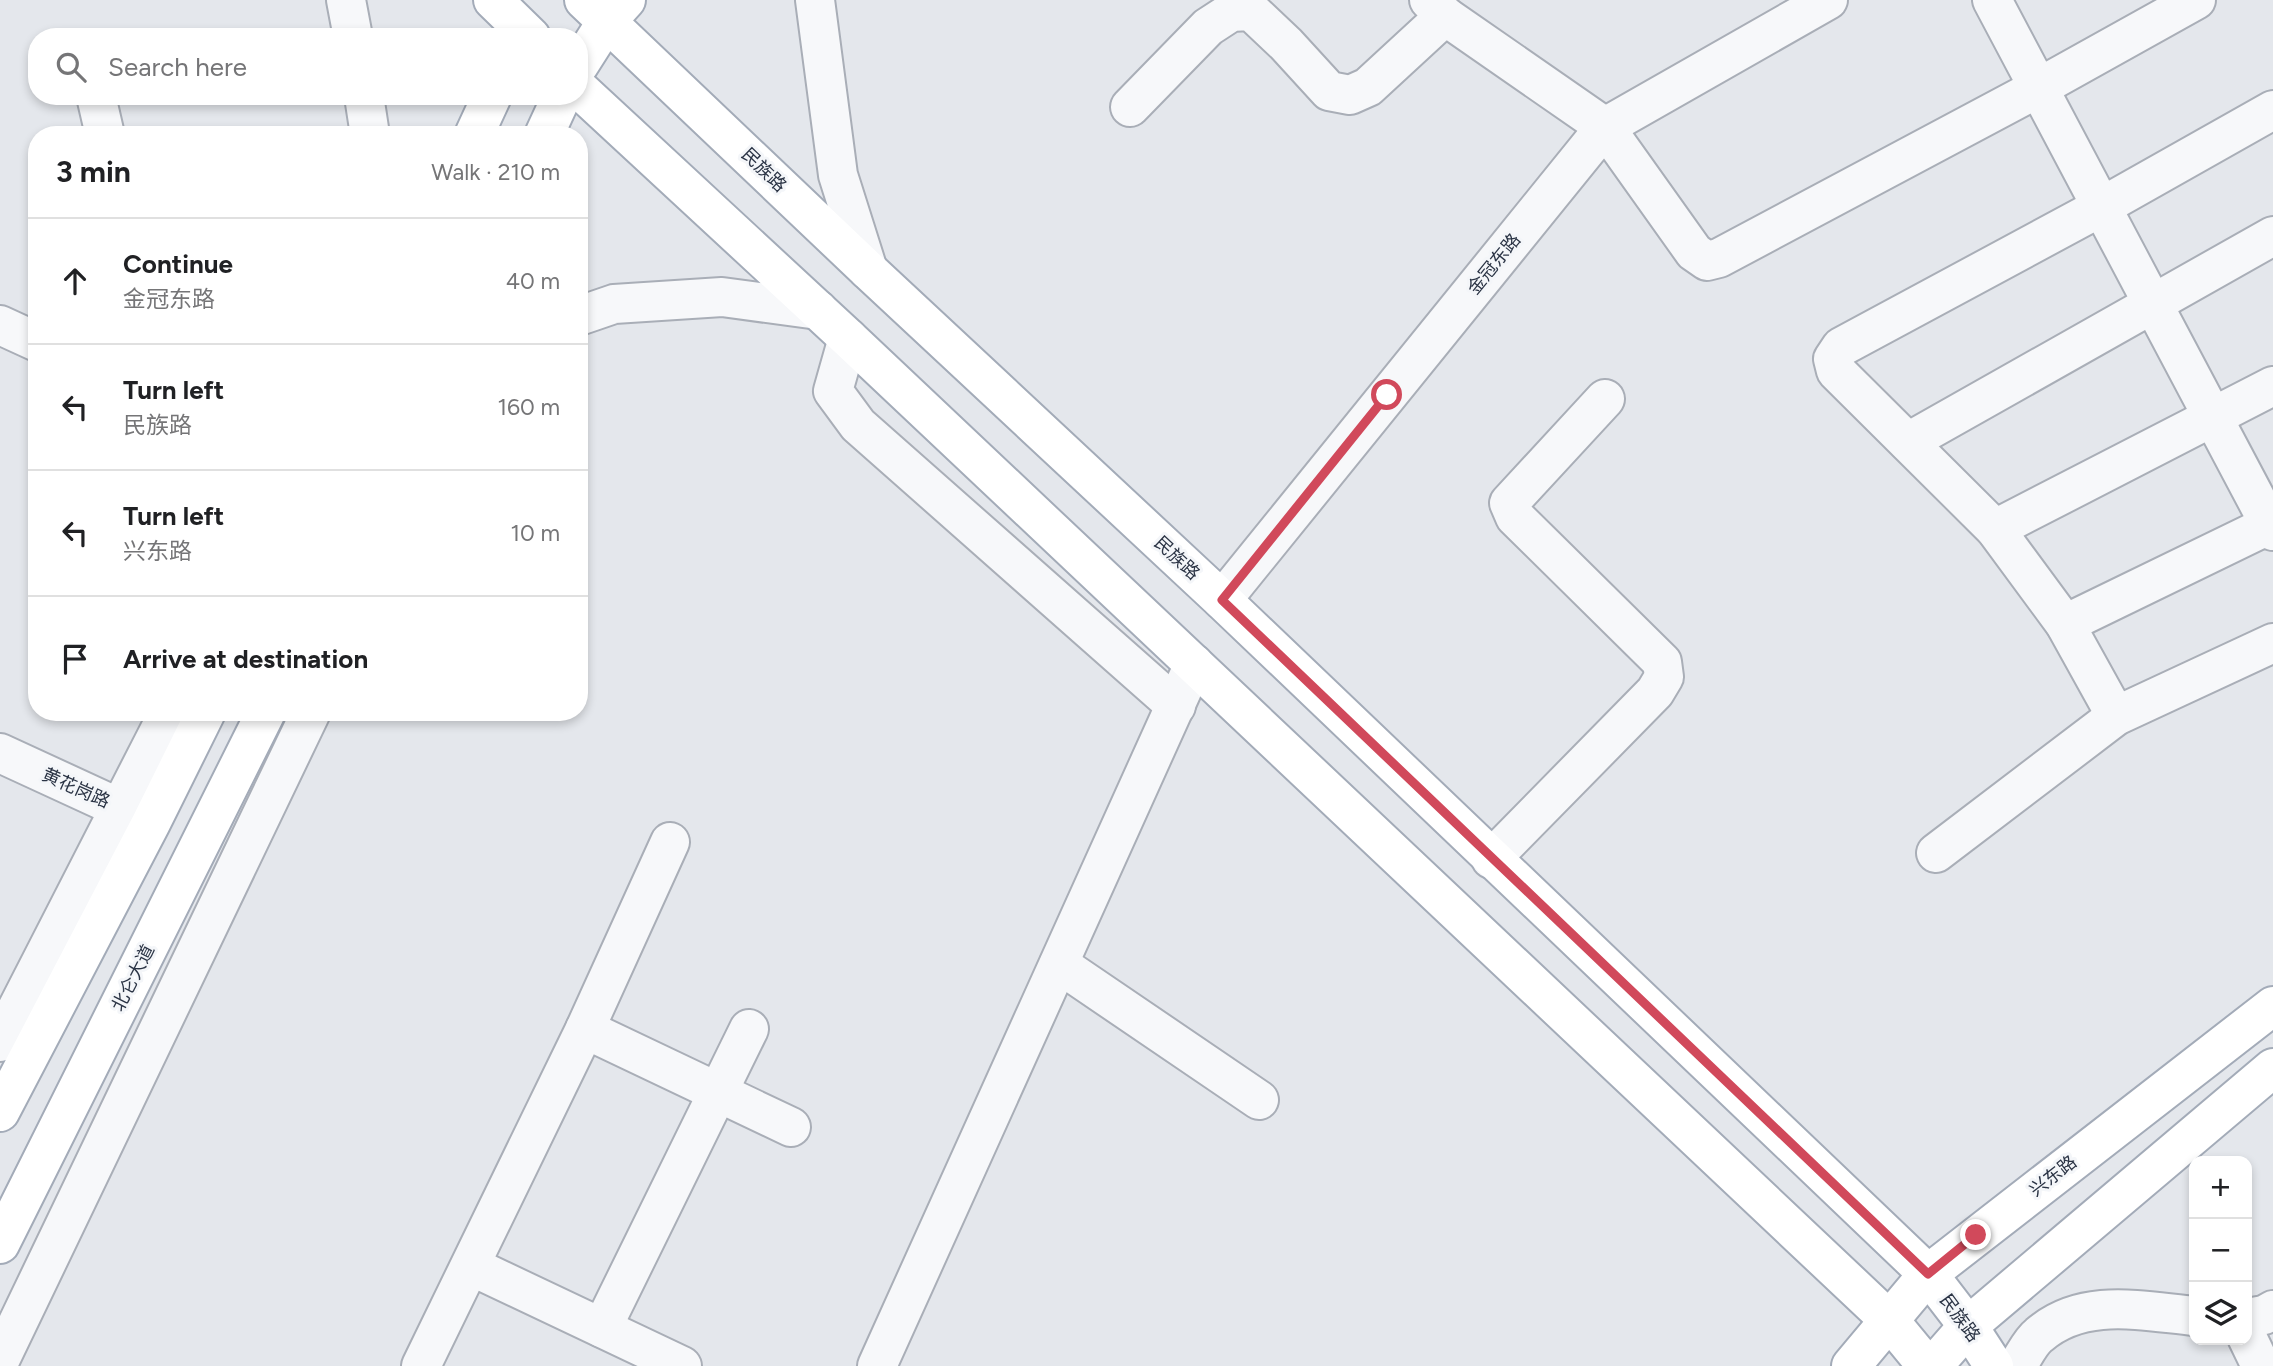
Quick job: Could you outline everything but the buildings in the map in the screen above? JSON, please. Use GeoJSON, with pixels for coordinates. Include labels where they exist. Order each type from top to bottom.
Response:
{"type":"FeatureCollection","features":[{"type":"Feature","properties":{"kind":"main road"},"geometry":{"type":"LineString","coordinates":[[493,0],[528,26]]}},
{"type":"Feature","properties":{"kind":"main road"},"geometry":{"type":"LineString","coordinates":[[588,46],[606,7]]}},
{"type":"Feature","properties":{"kind":"main road","name":"民族路"},"geometry":{"type":"LineString","coordinates":[[606,7],[868,270],[1222,600],[1928,1274],[1968,1326],[1994,1366]]}},
{"type":"Feature","properties":{"kind":"main road"},"geometry":{"type":"LineString","coordinates":[[588,97],[848,338],[1889,1321],[1927,1366]]}},
{"type":"Feature","properties":{"kind":"main road"},"geometry":{"type":"LineString","coordinates":[[478,126],[488,105]]}},
{"type":"Feature","properties":{"kind":"main road"},"geometry":{"type":"LineString","coordinates":[[548,126],[558,105]]}},
{"type":"Feature","properties":{"kind":"main road"},"geometry":{"type":"LineString","coordinates":[[0,1112],[135,815],[200,721]]}},
{"type":"Feature","properties":{"kind":"main road","name":"北仑大道"},"geometry":{"type":"LineString","coordinates":[[0,1244],[262,721]]}},
{"type":"Feature","properties":{"kind":"main road","name":"兴东路"},"geometry":{"type":"LineString","coordinates":[[1851,1366],[1928,1274],[2273,1006]]}},
{"type":"Feature","properties":{"kind":"main road"},"geometry":{"type":"LineString","coordinates":[[1933,1366],[1968,1326],[2273,1068]]}},
{"type":"Feature","properties":{"kind":"street"},"geometry":{"type":"LineString","coordinates":[[346,0],[351,28]]}},
{"type":"Feature","properties":{"kind":"street"},"geometry":{"type":"LineString","coordinates":[[815,0],[838,175],[868,270]]}},
{"type":"Feature","properties":{"kind":"street","name":"金冠东路"},"geometry":{"type":"LineString","coordinates":[[1222,600],[1605,127],[1828,0]]}},
{"type":"Feature","properties":{"kind":"street"},"geometry":{"type":"LineString","coordinates":[[1992,0],[2272,526],[2065,624]]}},
{"type":"Feature","properties":{"kind":"street"},"geometry":{"type":"LineString","coordinates":[[1130,107],[1208,27],[1231,12],[1251,11],[1329,91],[1350,96],[1368,87],[1437,8],[1605,127],[1695,252],[1707,261],[1719,258],[2038,88],[2196,0]]}},
{"type":"Feature","properties":{"kind":"street"},"geometry":{"type":"LineString","coordinates":[[98,105],[103,126]]}},
{"type":"Feature","properties":{"kind":"street"},"geometry":{"type":"LineString","coordinates":[[365,105],[369,126]]}},
{"type":"Feature","properties":{"kind":"street"},"geometry":{"type":"LineString","coordinates":[[2116,716],[2065,624],[1995,529],[1836,371],[1833,359],[1841,347],[2101,207],[2273,110]]}},
{"type":"Feature","properties":{"kind":"street"},"geometry":{"type":"LineString","coordinates":[[1909,442],[2273,236]]}},
{"type":"Feature","properties":{"kind":"street"},"geometry":{"type":"LineString","coordinates":[[588,314],[614,304],[722,297],[818,310]]}},
{"type":"Feature","properties":{"kind":"street"},"geometry":{"type":"LineString","coordinates":[[0,325],[28,338]]}},
{"type":"Feature","properties":{"kind":"street"},"geometry":{"type":"LineString","coordinates":[[848,338],[833,391],[858,425],[1176,706]]}},
{"type":"Feature","properties":{"kind":"street"},"geometry":{"type":"LineString","coordinates":[[1995,529],[2273,386]]}},
{"type":"Feature","properties":{"kind":"street"},"geometry":{"type":"LineString","coordinates":[[1491,859],[1656,692],[1664,677],[1662,662],[1515,517],[1509,503],[1605,399]]}},
{"type":"Feature","properties":{"kind":"street"},"geometry":{"type":"LineString","coordinates":[[1936,853],[2116,716],[2273,643]]}},
{"type":"Feature","properties":{"kind":"street"},"geometry":{"type":"LineString","coordinates":[[877,1366],[1194,664]]}},
{"type":"Feature","properties":{"kind":"street"},"geometry":{"type":"LineString","coordinates":[[0,1042],[135,815],[166,721]]}},
{"type":"Feature","properties":{"kind":"street"},"geometry":{"type":"LineString","coordinates":[[0,1360],[307,721]]}},
{"type":"Feature","properties":{"kind":"street","name":"黄花岗路"},"geometry":{"type":"LineString","coordinates":[[0,753],[135,815]]}},
{"type":"Feature","properties":{"kind":"street"},"geometry":{"type":"LineString","coordinates":[[421,1366],[585,1029],[670,842]]}},
{"type":"Feature","properties":{"kind":"street"},"geometry":{"type":"LineString","coordinates":[[1059,964],[1259,1100]]}},
{"type":"Feature","properties":{"kind":"street"},"geometry":{"type":"LineString","coordinates":[[585,1029],[791,1128]]}},
{"type":"Feature","properties":{"kind":"street"},"geometry":{"type":"LineString","coordinates":[[602,1328],[748,1029]]}},
{"type":"Feature","properties":{"kind":"street"},"geometry":{"type":"LineString","coordinates":[[471,1266],[682,1366]]}},
{"type":"Feature","properties":{"kind":"street"},"geometry":{"type":"LineString","coordinates":[[2017,1366],[2037,1336],[2070,1315],[2104,1308],[2189,1315]]}},
{"type":"Feature","properties":{"kind":"street"},"geometry":{"type":"LineString","coordinates":[[2252,1317],[2273,1310]]}},
{"type":"Feature","properties":{"kind":"street"},"geometry":{"type":"LineString","coordinates":[[2251,1345],[2261,1366]]}},
{"type":"Feature","properties":{"kind":"route"},"geometry":{"type":"LineString","coordinates":[[1387,395],[1222,600],[1928,1274],[1976,1235]]}}]}
